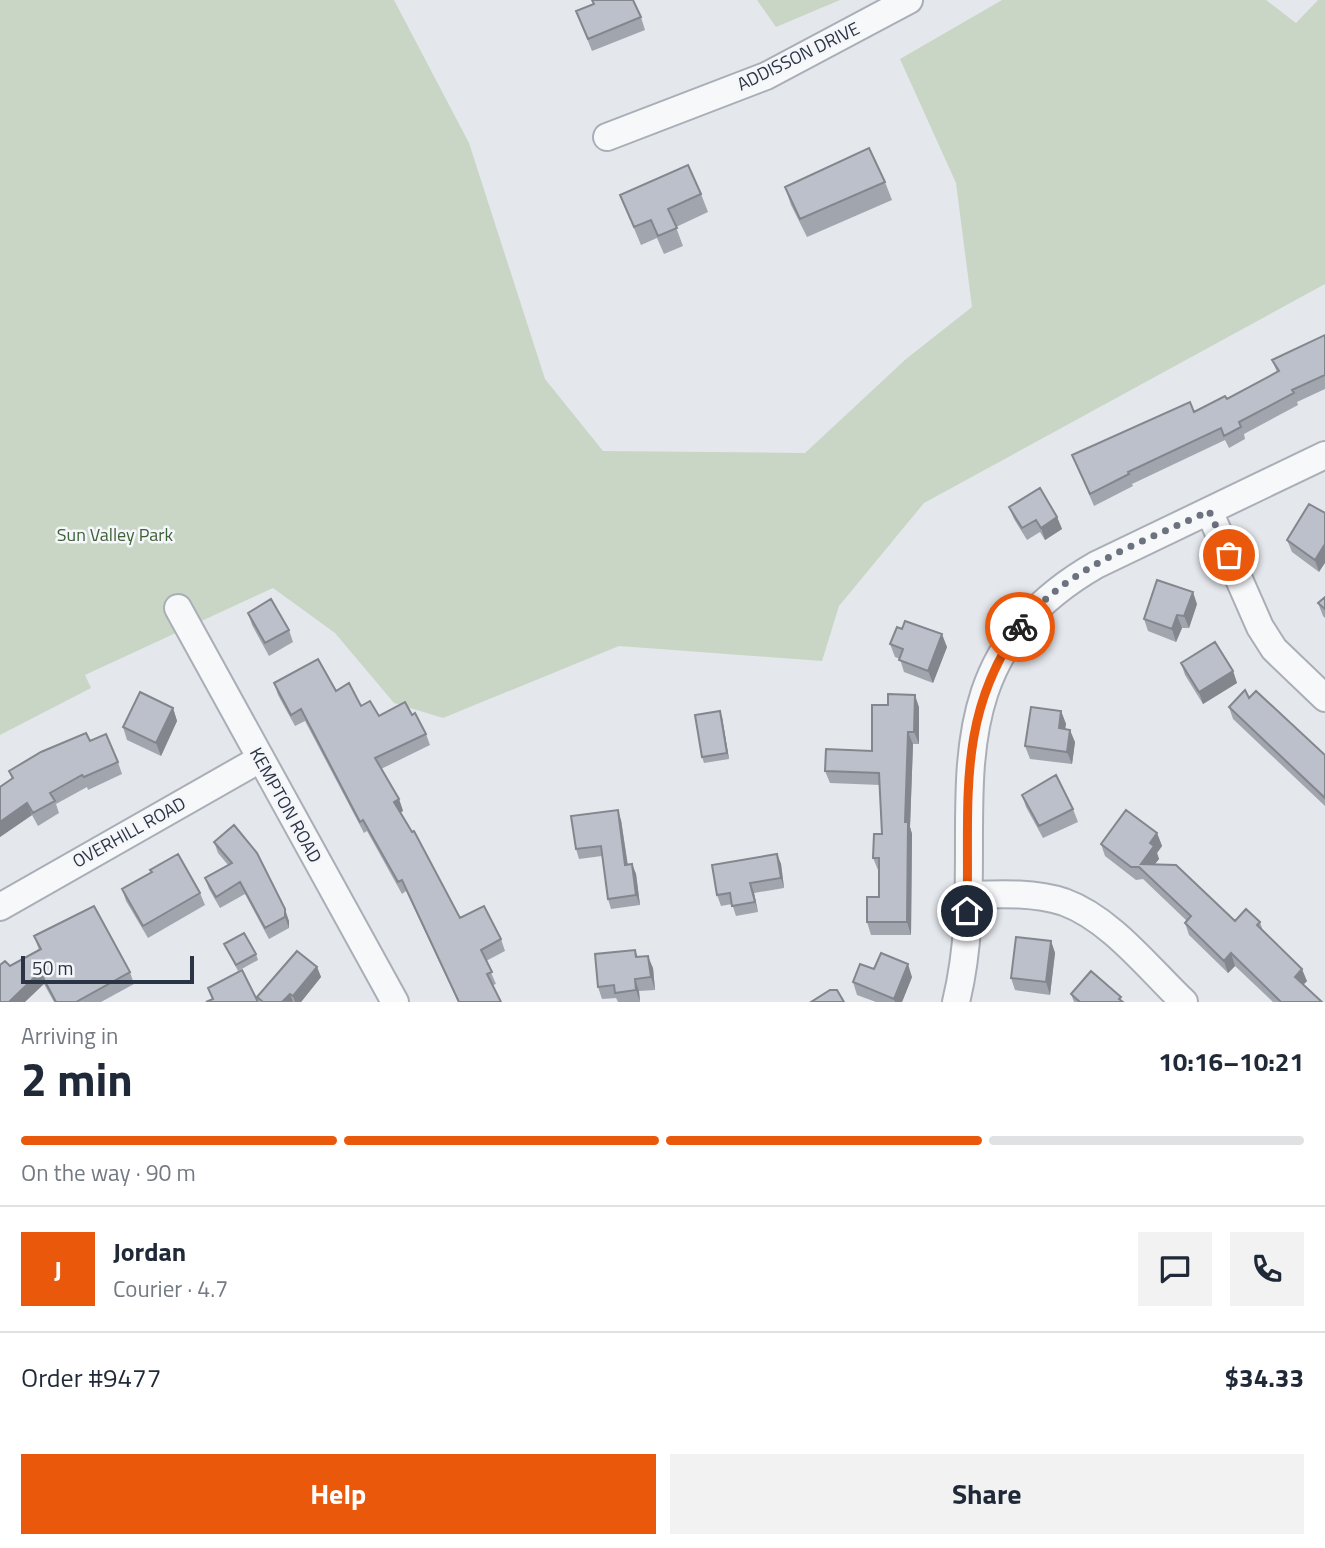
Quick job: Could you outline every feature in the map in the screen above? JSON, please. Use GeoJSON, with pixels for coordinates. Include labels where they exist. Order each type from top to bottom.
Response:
{"type":"FeatureCollection","features":[{"type":"Feature","properties":{"kind":"street","name":"ADDISSON DRIVE"},"geometry":{"type":"LineString","coordinates":[[607,138],[766,76],[909,0]]}},
{"type":"Feature","properties":{"kind":"street"},"geometry":{"type":"LineString","coordinates":[[956,1002],[962,979],[967,895],[967,825],[974,732],[983,692],[1005,648],[1032,611],[1063,584],[1096,565],[1325,455]]}},
{"type":"Feature","properties":{"kind":"street"},"geometry":{"type":"LineString","coordinates":[[1209,511],[1260,626],[1275,649],[1325,698]]}},
{"type":"Feature","properties":{"kind":"street","name":"KEMPTON ROAD"},"geometry":{"type":"LineString","coordinates":[[177,608],[395,1002]]}},
{"type":"Feature","properties":{"kind":"street","name":"OVERHILL ROAD"},"geometry":{"type":"LineString","coordinates":[[0,907],[260,759]]}},
{"type":"Feature","properties":{"kind":"street"},"geometry":{"type":"LineString","coordinates":[[967,895],[1041,897],[1065,902],[1088,914],[1184,1002]]}},
{"type":"Feature","properties":{"kind":"green space","name":"Sun Valley Park"},"geometry":{"type":"Polygon","coordinates":[[[0,0],[394,0],[469,143],[545,379],[603,451],[805,453],[906,359],[972,307],[956,183],[900,59],[1002,0],[1266,0],[1296,23],[1318,0],[1325,0],[1325,284],[924,503],[839,606],[822,661],[619,646],[443,718],[394,703],[335,633],[273,588],[85,675],[91,688],[0,735],[0,0]]]}},
{"type":"Feature","properties":{"kind":"green space"},"geometry":{"type":"Polygon","coordinates":[[[757,0],[840,0],[776,27],[757,0]]]}},
{"type":"Feature","properties":{"kind":"building"},"geometry":{"type":"Polygon","coordinates":[[[592,0],[633,0],[641,17],[588,39],[576,11],[594,4],[592,0]]]}},
{"type":"Feature","properties":{"kind":"building"},"geometry":{"type":"Polygon","coordinates":[[[869,148],[885,182],[800,219],[785,187],[869,148]]]}},
{"type":"Feature","properties":{"kind":"building"},"geometry":{"type":"Polygon","coordinates":[[[688,165],[701,194],[668,209],[677,228],[658,236],[651,220],[634,227],[620,195],[688,165]]]}},
{"type":"Feature","properties":{"kind":"building"},"geometry":{"type":"Polygon","coordinates":[[[1325,335],[1325,375],[1292,390],[1294,393],[1239,422],[1241,427],[1224,436],[1221,428],[1128,472],[1129,474],[1090,494],[1072,455],[1190,402],[1194,412],[1225,396],[1227,399],[1279,371],[1272,360],[1325,335]]]}},
{"type":"Feature","properties":{"kind":"building"},"geometry":{"type":"Polygon","coordinates":[[[1040,488],[1057,517],[1041,528],[1036,520],[1022,528],[1009,507],[1040,488]]]}},
{"type":"Feature","properties":{"kind":"building"},"geometry":{"type":"Polygon","coordinates":[[[1309,504],[1325,513],[1325,544],[1315,560],[1287,540],[1309,504]]]}},
{"type":"Feature","properties":{"kind":"building"},"geometry":{"type":"Polygon","coordinates":[[[1157,580],[1193,592],[1184,616],[1177,615],[1172,629],[1144,619],[1157,580]]]}},
{"type":"Feature","properties":{"kind":"building"},"geometry":{"type":"Polygon","coordinates":[[[1325,597],[1325,609],[1318,603],[1325,597]]]}},
{"type":"Feature","properties":{"kind":"building"},"geometry":{"type":"Polygon","coordinates":[[[271,599],[289,630],[265,643],[248,613],[271,599]]]}},
{"type":"Feature","properties":{"kind":"building"},"geometry":{"type":"Polygon","coordinates":[[[905,621],[942,634],[928,671],[899,660],[903,649],[890,644],[897,627],[902,629],[905,621]]]}},
{"type":"Feature","properties":{"kind":"building"},"geometry":{"type":"Polygon","coordinates":[[[1215,642],[1233,671],[1199,692],[1181,663],[1215,642]]]}},
{"type":"Feature","properties":{"kind":"building"},"geometry":{"type":"Polygon","coordinates":[[[318,659],[336,691],[349,683],[361,706],[370,701],[379,716],[405,702],[412,715],[415,713],[426,734],[375,758],[399,799],[394,802],[412,832],[414,831],[460,918],[484,906],[501,939],[481,950],[492,972],[487,974],[501,1002],[459,1002],[402,880],[398,882],[363,820],[360,822],[301,709],[291,715],[274,683],[318,659]]]}},
{"type":"Feature","properties":{"kind":"building"},"geometry":{"type":"Polygon","coordinates":[[[1245,690],[1249,698],[1256,691],[1325,755],[1325,798],[1229,707],[1245,690]]]}},
{"type":"Feature","properties":{"kind":"building"},"geometry":{"type":"Polygon","coordinates":[[[140,692],[173,708],[156,743],[123,727],[140,692]]]}},
{"type":"Feature","properties":{"kind":"building"},"geometry":{"type":"Polygon","coordinates":[[[888,694],[915,695],[914,732],[908,732],[905,822],[908,822],[907,922],[867,922],[867,897],[879,897],[879,858],[873,858],[874,834],[882,834],[879,773],[825,771],[826,749],[872,751],[872,705],[888,705],[888,694]]]}},
{"type":"Feature","properties":{"kind":"building"},"geometry":{"type":"Polygon","coordinates":[[[1031,707],[1061,711],[1059,728],[1070,730],[1067,752],[1025,746],[1031,707]]]}},
{"type":"Feature","properties":{"kind":"building"},"geometry":{"type":"Polygon","coordinates":[[[720,711],[727,753],[702,757],[695,715],[720,711]]]}},
{"type":"Feature","properties":{"kind":"building"},"geometry":{"type":"Polygon","coordinates":[[[86,733],[90,741],[106,734],[118,762],[84,777],[82,775],[50,793],[55,801],[33,813],[27,803],[0,822],[0,787],[13,778],[9,771],[41,752],[86,733]]]}},
{"type":"Feature","properties":{"kind":"building"},"geometry":{"type":"Polygon","coordinates":[[[1056,775],[1073,809],[1039,826],[1022,795],[1056,775]]]}},
{"type":"Feature","properties":{"kind":"building"},"geometry":{"type":"Polygon","coordinates":[[[618,810],[625,865],[632,864],[636,895],[608,899],[601,846],[576,849],[571,816],[618,810]]]}},
{"type":"Feature","properties":{"kind":"building"},"geometry":{"type":"Polygon","coordinates":[[[1126,810],[1157,833],[1150,843],[1154,846],[1141,864],[1176,865],[1235,921],[1246,909],[1260,922],[1257,925],[1302,969],[1295,977],[1322,1002],[1281,1002],[1231,953],[1224,961],[1185,923],[1191,916],[1139,867],[1131,867],[1101,844],[1126,810]]]}},
{"type":"Feature","properties":{"kind":"building"},"geometry":{"type":"Polygon","coordinates":[[[234,825],[257,853],[285,909],[285,917],[265,928],[240,882],[216,897],[205,878],[232,863],[214,842],[234,825]]]}},
{"type":"Feature","properties":{"kind":"building"},"geometry":{"type":"Polygon","coordinates":[[[178,854],[200,893],[143,926],[122,889],[178,854]]]}},
{"type":"Feature","properties":{"kind":"building"},"geometry":{"type":"Polygon","coordinates":[[[777,854],[781,878],[750,883],[755,902],[732,906],[730,893],[717,895],[712,865],[777,854]]]}},
{"type":"Feature","properties":{"kind":"building"},"geometry":{"type":"Polygon","coordinates":[[[94,906],[130,972],[76,1002],[56,1002],[40,972],[11,1002],[0,1002],[0,965],[5,961],[10,966],[41,949],[34,936],[94,906]]]}},
{"type":"Feature","properties":{"kind":"building"},"geometry":{"type":"Polygon","coordinates":[[[244,933],[256,954],[236,965],[224,944],[244,933]]]}},
{"type":"Feature","properties":{"kind":"building"},"geometry":{"type":"Polygon","coordinates":[[[1016,937],[1051,941],[1046,982],[1011,978],[1016,937]]]}},
{"type":"Feature","properties":{"kind":"building"},"geometry":{"type":"Polygon","coordinates":[[[635,950],[636,957],[648,956],[651,977],[635,979],[636,990],[615,993],[614,985],[598,987],[595,954],[635,950]]]}},
{"type":"Feature","properties":{"kind":"building"},"geometry":{"type":"Polygon","coordinates":[[[297,951],[317,967],[293,996],[290,994],[282,1002],[263,1002],[257,997],[297,951]]]}},
{"type":"Feature","properties":{"kind":"building"},"geometry":{"type":"Polygon","coordinates":[[[881,953],[908,964],[894,999],[853,982],[860,964],[874,969],[881,953]]]}},
{"type":"Feature","properties":{"kind":"building"},"geometry":{"type":"Polygon","coordinates":[[[242,970],[258,1002],[206,1002],[213,999],[208,988],[242,970]]]}},
{"type":"Feature","properties":{"kind":"building"},"geometry":{"type":"Polygon","coordinates":[[[1091,971],[1121,997],[1119,999],[1123,1002],[1080,1002],[1071,994],[1091,971]]]}},
{"type":"Feature","properties":{"kind":"building"},"geometry":{"type":"Polygon","coordinates":[[[830,990],[837,990],[844,1002],[811,1002],[830,990]]]}},
{"type":"Feature","properties":{"kind":"way so far"},"geometry":{"type":"LineString","coordinates":[[1020,627],[1032,611],[1063,584],[1096,565],[1209,511],[1229,555]]}},
{"type":"Feature","properties":{"kind":"route"},"geometry":{"type":"LineString","coordinates":[[967,911],[967,825],[974,732],[983,692],[994,667],[1020,627]]}}]}
